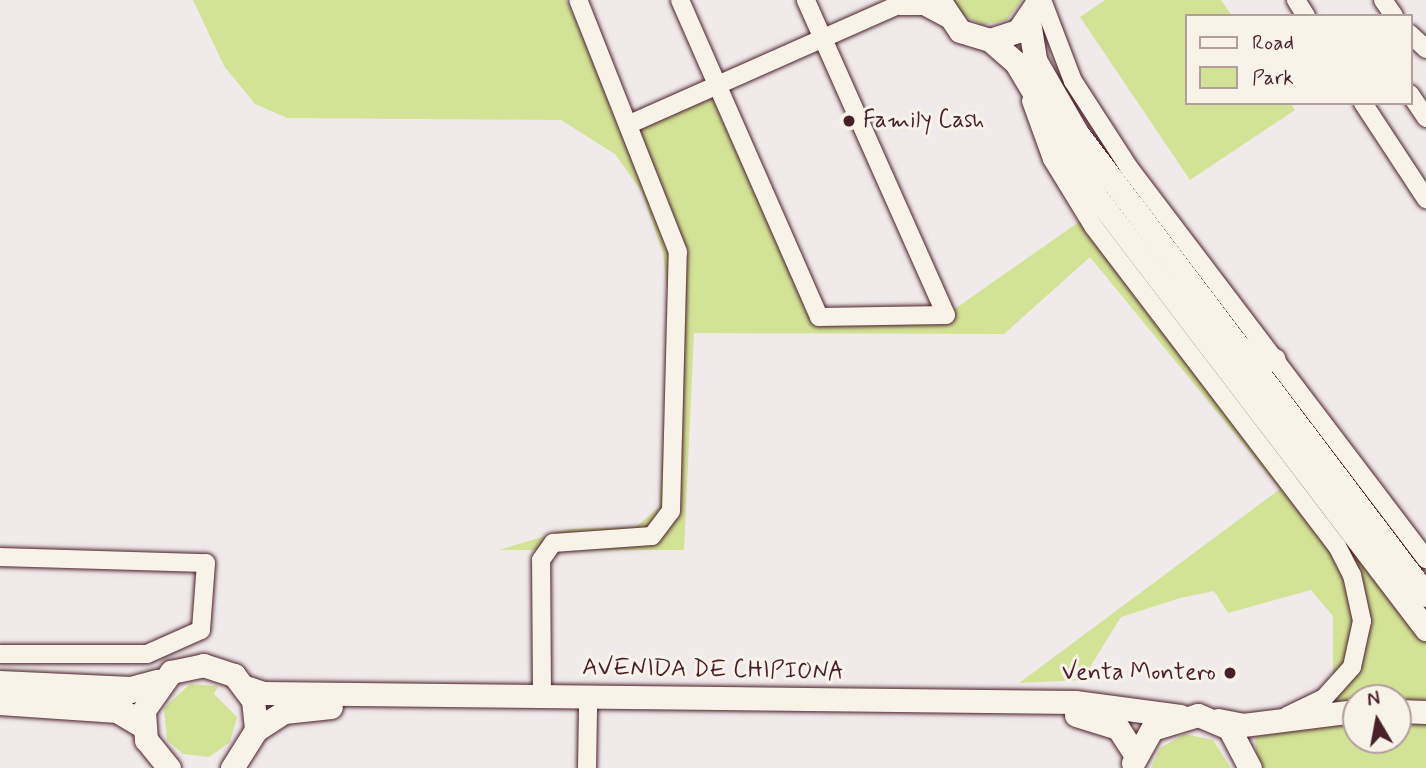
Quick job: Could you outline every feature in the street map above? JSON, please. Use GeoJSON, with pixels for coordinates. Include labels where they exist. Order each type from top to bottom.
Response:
{"type":"FeatureCollection","features":[{"type":"Feature","properties":{"kind":"highway"},"geometry":{"type":"LineString","coordinates":[[0,684],[131,691],[158,683]]}},
{"type":"Feature","properties":{"kind":"highway"},"geometry":{"type":"LineString","coordinates":[[0,702],[94,706],[131,715],[143,725]]}},
{"type":"Feature","properties":{"kind":"main road"},"geometry":{"type":"LineString","coordinates":[[990,40],[1037,7]]}},
{"type":"Feature","properties":{"kind":"main road"},"geometry":{"type":"LineString","coordinates":[[1037,7],[1035,60],[1077,133],[1426,595]]}},
{"type":"Feature","properties":{"kind":"main road"},"geometry":{"type":"LineString","coordinates":[[943,9],[960,31],[990,40],[1023,78],[1095,195],[1426,629]]}},
{"type":"Feature","properties":{"kind":"main road"},"geometry":{"type":"LineString","coordinates":[[1237,347],[1274,359]]}},
{"type":"Feature","properties":{"kind":"main road","name":"AVENIDA DE CHIPIONA"},"geometry":{"type":"LineString","coordinates":[[158,683],[202,664],[245,687],[263,693],[1075,702],[1243,725],[1287,716],[1342,712]]}},
{"type":"Feature","properties":{"kind":"main road"},"geometry":{"type":"LineString","coordinates":[[158,683],[143,725],[153,753],[169,768]]}},
{"type":"Feature","properties":{"kind":"main road"},"geometry":{"type":"LineString","coordinates":[[232,768],[256,730],[245,687]]}},
{"type":"Feature","properties":{"kind":"main road","name":"AVENIDA DE CHIPIONA"},"geometry":{"type":"LineString","coordinates":[[256,730],[304,707],[1073,714],[1118,728],[1133,761]]}},
{"type":"Feature","properties":{"kind":"main road"},"geometry":{"type":"LineString","coordinates":[[1133,761],[1152,729],[1180,716]]}},
{"type":"Feature","properties":{"kind":"main road"},"geometry":{"type":"LineString","coordinates":[[1215,720],[1240,740],[1250,768]]}},
{"type":"Feature","properties":{"kind":"street"},"geometry":{"type":"LineString","coordinates":[[542,694],[541,560],[553,544],[652,536],[671,511],[682,286],[678,252],[632,123],[578,0]]}},
{"type":"Feature","properties":{"kind":"street"},"geometry":{"type":"LineString","coordinates":[[680,0],[720,84],[819,317],[946,315],[806,0]]}},
{"type":"Feature","properties":{"kind":"street"},"geometry":{"type":"LineString","coordinates":[[632,123],[903,4],[943,9]]}},
{"type":"Feature","properties":{"kind":"street"},"geometry":{"type":"LineString","coordinates":[[1037,7],[1097,121],[1426,559]]}},
{"type":"Feature","properties":{"kind":"street"},"geometry":{"type":"LineString","coordinates":[[1412,36],[1426,49]]}},
{"type":"Feature","properties":{"kind":"street"},"geometry":{"type":"LineString","coordinates":[[1023,78],[1071,193],[1352,575],[1362,621],[1352,667],[1324,698],[1287,716]]}},
{"type":"Feature","properties":{"kind":"street"},"geometry":{"type":"LineString","coordinates":[[1412,97],[1426,118]]}},
{"type":"Feature","properties":{"kind":"street"},"geometry":{"type":"LineString","coordinates":[[1364,105],[1426,199]]}},
{"type":"Feature","properties":{"kind":"street"},"geometry":{"type":"LineString","coordinates":[[0,557],[206,564],[201,630],[191,635],[147,654],[0,654]]}},
{"type":"Feature","properties":{"kind":"street"},"geometry":{"type":"LineString","coordinates":[[587,768],[588,708]]}},
{"type":"Feature","properties":{"kind":"green space"},"geometry":{"type":"Polygon","coordinates":[[[193,0],[566,0],[628,133],[724,93],[819,317],[946,315],[1096,210],[1426,642],[1426,768],[1258,768],[1255,737],[1281,731],[1333,700],[1333,616],[1311,590],[1228,613],[1214,591],[1180,598],[1121,617],[1082,680],[1019,683],[1280,489],[1090,257],[1004,334],[694,333],[684,550],[499,550],[568,529],[636,527],[659,507],[671,326],[663,253],[642,192],[615,154],[561,120],[287,118],[255,104],[224,66],[193,0]]]}},
{"type":"Feature","properties":{"kind":"green space"},"geometry":{"type":"Polygon","coordinates":[[[953,0],[1022,0],[1007,20],[983,25],[962,15],[953,0]]]}},
{"type":"Feature","properties":{"kind":"green space"},"geometry":{"type":"Polygon","coordinates":[[[1105,0],[1221,0],[1231,14],[1184,14],[1184,105],[1292,105],[1295,110],[1190,180],[1080,17],[1105,0]]]}},
{"type":"Feature","properties":{"kind":"green space"},"geometry":{"type":"Polygon","coordinates":[[[190,684],[218,686],[214,694],[237,717],[230,742],[209,757],[183,754],[167,740],[164,708],[190,684]]]}},
{"type":"Feature","properties":{"kind":"green space"},"geometry":{"type":"Polygon","coordinates":[[[1185,734],[1213,740],[1231,768],[1151,768],[1160,748],[1185,734]]]}},
{"type":"Feature","properties":{"kind":"place","name":"Family Cash"},"geometry":{"type":"Point","coordinates":[849,121]}},
{"type":"Feature","properties":{"kind":"place","name":"Venta Montero"},"geometry":{"type":"Point","coordinates":[1230,673]}}]}
